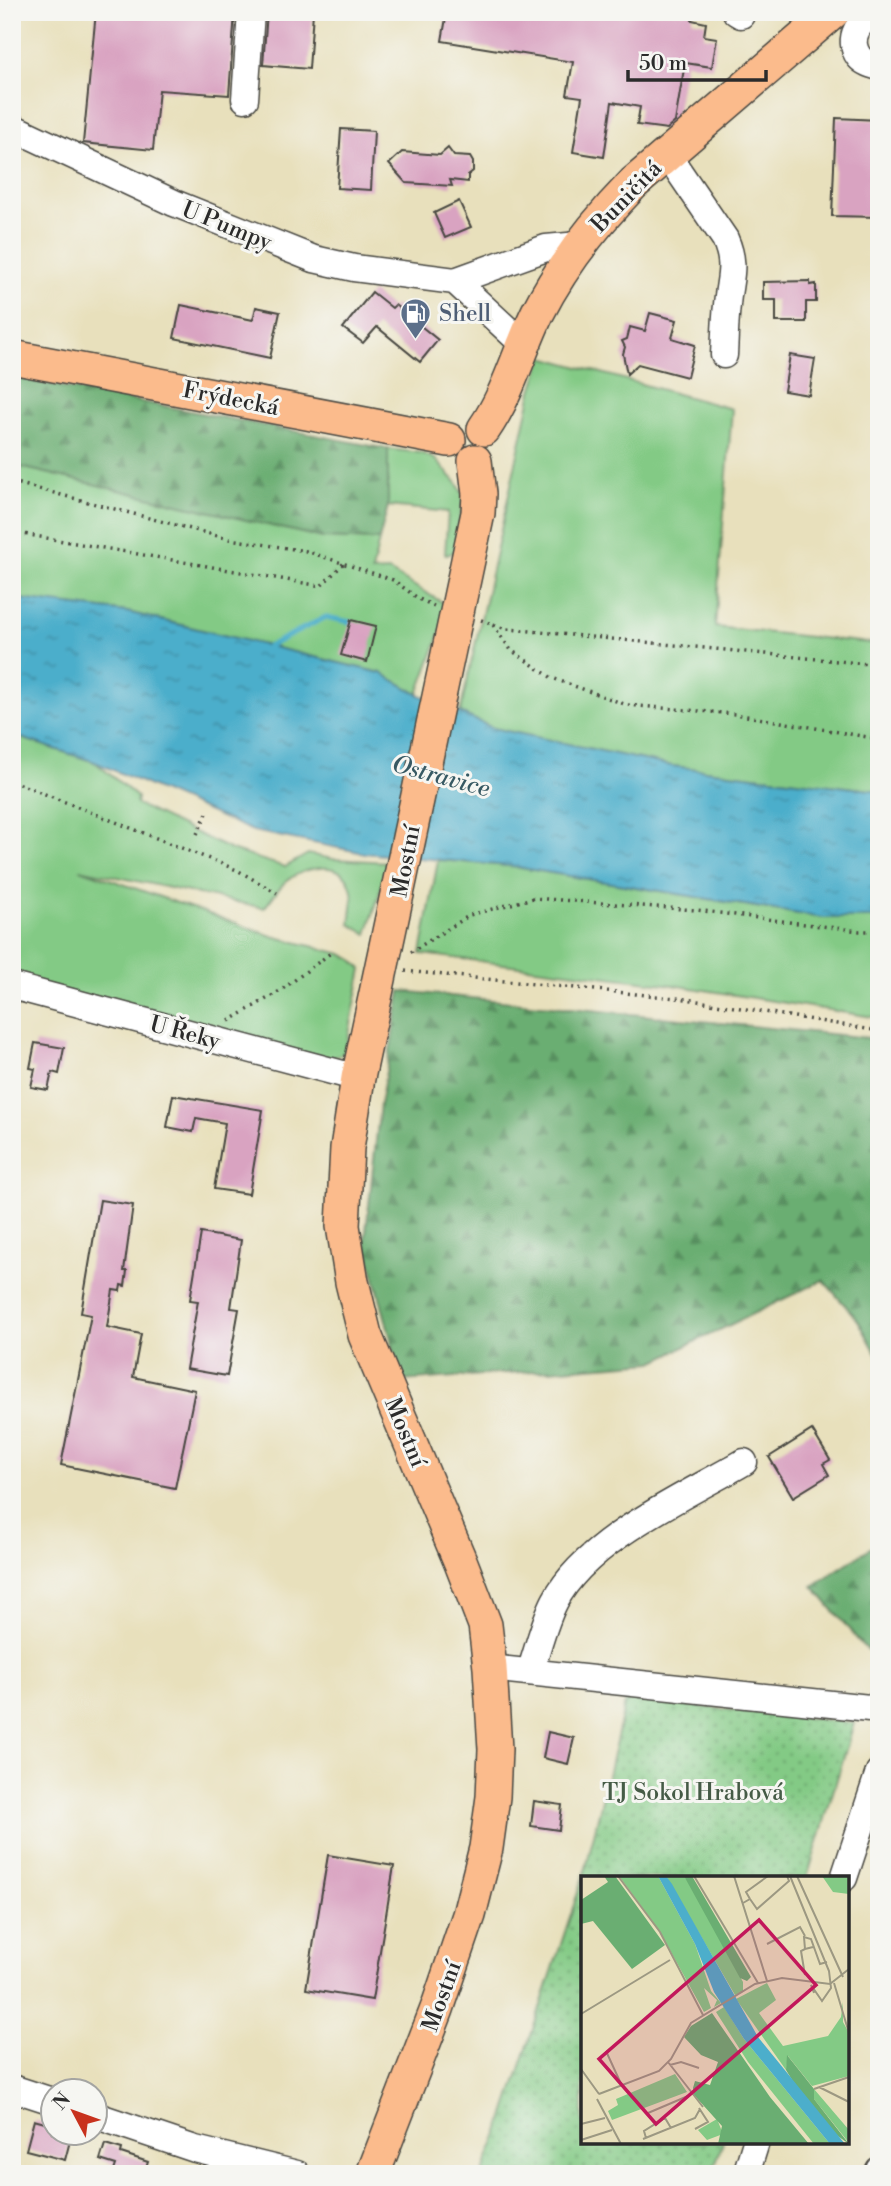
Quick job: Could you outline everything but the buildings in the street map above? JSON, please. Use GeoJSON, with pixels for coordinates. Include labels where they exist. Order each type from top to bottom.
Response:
{"type":"FeatureCollection","features":[{"type":"Feature","properties":{"kind":"main road","name":"Buničitá"},"geometry":{"type":"LineString","coordinates":[[484,429],[499,408],[524,345],[553,284],[579,245],[610,208],[667,154],[833,12]]}},
{"type":"Feature","properties":{"kind":"main road","name":"Frýdecká"},"geometry":{"type":"LineString","coordinates":[[12,357],[449,439]]}},
{"type":"Feature","properties":{"kind":"main road"},"geometry":{"type":"LineString","coordinates":[[464,423],[474,423],[484,429],[489,440],[484,456],[466,462],[455,457],[450,449],[449,439],[454,429],[464,423]]}},
{"type":"Feature","properties":{"kind":"main road","name":"Mostní"},"geometry":{"type":"LineString","coordinates":[[373,2174],[437,2009],[469,1915],[486,1848],[493,1797],[495,1749],[485,1625],[365,1335],[352,1282],[343,1226],[347,1147],[358,1078],[395,959],[403,865],[478,513],[480,494],[475,461]]}},
{"type":"Feature","properties":{"kind":"street"},"geometry":{"type":"LineString","coordinates":[[245,99],[251,12]]}},
{"type":"Feature","properties":{"kind":"street"},"geometry":{"type":"LineString","coordinates":[[879,15],[863,20],[857,29],[855,42],[861,59],[879,67]]}},
{"type":"Feature","properties":{"kind":"street","name":"U Pumpy"},"geometry":{"type":"LineString","coordinates":[[12,127],[174,204],[314,259],[354,268],[455,281],[546,248],[579,245]]}},
{"type":"Feature","properties":{"kind":"street"},"geometry":{"type":"LineString","coordinates":[[667,154],[731,252],[733,268],[727,301],[724,355]]}},
{"type":"Feature","properties":{"kind":"street"},"geometry":{"type":"LineString","coordinates":[[455,281],[524,345]]}},
{"type":"Feature","properties":{"kind":"street","name":"U Řeky"},"geometry":{"type":"LineString","coordinates":[[12,986],[358,1078]]}},
{"type":"Feature","properties":{"kind":"street"},"geometry":{"type":"LineString","coordinates":[[530,1672],[555,1600],[581,1564],[619,1534],[744,1462]]}},
{"type":"Feature","properties":{"kind":"street"},"geometry":{"type":"LineString","coordinates":[[490,1668],[874,1714]]}},
{"type":"Feature","properties":{"kind":"street"},"geometry":{"type":"LineString","coordinates":[[845,1876],[879,1772]]}},
{"type":"Feature","properties":{"kind":"street"},"geometry":{"type":"LineString","coordinates":[[12,2088],[38,2096]]}},
{"type":"Feature","properties":{"kind":"street"},"geometry":{"type":"LineString","coordinates":[[108,2120],[195,2149],[297,2174]]}},
{"type":"Feature","properties":{"kind":"street"},"geometry":{"type":"LineString","coordinates":[[747,2171],[755,2144]]}},
{"type":"Feature","properties":{"kind":"path"},"geometry":{"type":"LineString","coordinates":[[12,482],[229,539],[306,551],[393,580],[419,599],[440,609],[491,624],[520,630],[879,665]]}},
{"type":"Feature","properties":{"kind":"path"},"geometry":{"type":"LineString","coordinates":[[12,532],[321,586],[344,563]]}},
{"type":"Feature","properties":{"kind":"path"},"geometry":{"type":"LineString","coordinates":[[491,624],[511,650],[552,678],[627,705],[735,714],[879,739]]}},
{"type":"Feature","properties":{"kind":"path"},"geometry":{"type":"LineString","coordinates":[[12,781],[237,870],[277,892]]}},
{"type":"Feature","properties":{"kind":"path"},"geometry":{"type":"LineString","coordinates":[[197,834],[208,811]]}},
{"type":"Feature","properties":{"kind":"path"},"geometry":{"type":"LineString","coordinates":[[879,931],[696,911],[533,898],[470,915],[395,959],[404,971],[686,999],[879,1031]]}},
{"type":"Feature","properties":{"kind":"path"},"geometry":{"type":"LineString","coordinates":[[187,1033],[229,1022],[280,991],[332,952]]}},
{"type":"Feature","properties":{"kind":"green space"},"geometry":{"type":"Polygon","coordinates":[[[543,357],[732,409],[715,627],[879,644],[879,791],[672,766],[493,728],[460,713],[532,391],[543,357]]]}},
{"type":"Feature","properties":{"kind":"green space"},"geometry":{"type":"Polygon","coordinates":[[[12,377],[388,449],[388,506],[379,540],[323,538],[12,465],[12,377]]]}},
{"type":"Feature","properties":{"kind":"green space"},"geometry":{"type":"Polygon","coordinates":[[[388,449],[422,453],[435,459],[457,483],[464,496],[454,553],[445,554],[448,512],[388,506],[388,449]]]}},
{"type":"Feature","properties":{"kind":"green space"},"geometry":{"type":"Polygon","coordinates":[[[12,465],[323,538],[379,540],[372,572],[389,571],[450,607],[418,694],[381,673],[127,612],[12,599],[12,465]]]}},
{"type":"Feature","properties":{"kind":"green space"},"geometry":{"type":"Polygon","coordinates":[[[12,735],[95,762],[137,797],[136,804],[231,850],[285,867],[308,854],[333,859],[389,862],[367,934],[350,924],[352,891],[343,874],[335,869],[317,868],[297,874],[282,885],[264,908],[80,869],[272,936],[352,959],[362,969],[345,1053],[324,1060],[12,987],[12,735]]]}},
{"type":"Feature","properties":{"kind":"green space"},"geometry":{"type":"Polygon","coordinates":[[[438,860],[509,866],[823,918],[879,918],[879,1018],[673,985],[421,954],[438,860]]]}},
{"type":"Feature","properties":{"kind":"green space"},"geometry":{"type":"Polygon","coordinates":[[[401,991],[879,1039],[879,1358],[858,1320],[823,1280],[653,1362],[402,1381],[365,1241],[380,1104],[401,991]]]}},
{"type":"Feature","properties":{"kind":"green space"},"geometry":{"type":"Polygon","coordinates":[[[879,1542],[879,1658],[862,1645],[813,1586],[879,1542]]]}},
{"type":"Feature","properties":{"kind":"green space","name":"TJ Sokol Hrabová"},"geometry":{"type":"Polygon","coordinates":[[[626,1699],[854,1723],[808,1876],[583,1876],[626,1699]]]}},
{"type":"Feature","properties":{"kind":"green space","name":"TJ Sokol Hrabová"},"geometry":{"type":"Polygon","coordinates":[[[581,1883],[581,2144],[722,2144],[712,2174],[482,2174],[501,2127],[581,1883]]]}},
{"type":"Feature","properties":{"kind":"water","name":"Ostravice"},"geometry":{"type":"Polygon","coordinates":[[[12,598],[127,612],[381,673],[418,694],[493,728],[672,766],[879,791],[879,918],[823,918],[509,866],[364,853],[253,831],[95,762],[12,735],[12,598]]]}},
{"type":"Feature","properties":{"kind":"waterway"},"geometry":{"type":"LineString","coordinates":[[267,647],[326,617],[350,622]]}},
{"type":"Feature","properties":{"kind":"place","name":"Shell"},"geometry":{"type":"Point","coordinates":[416,340]}}]}
